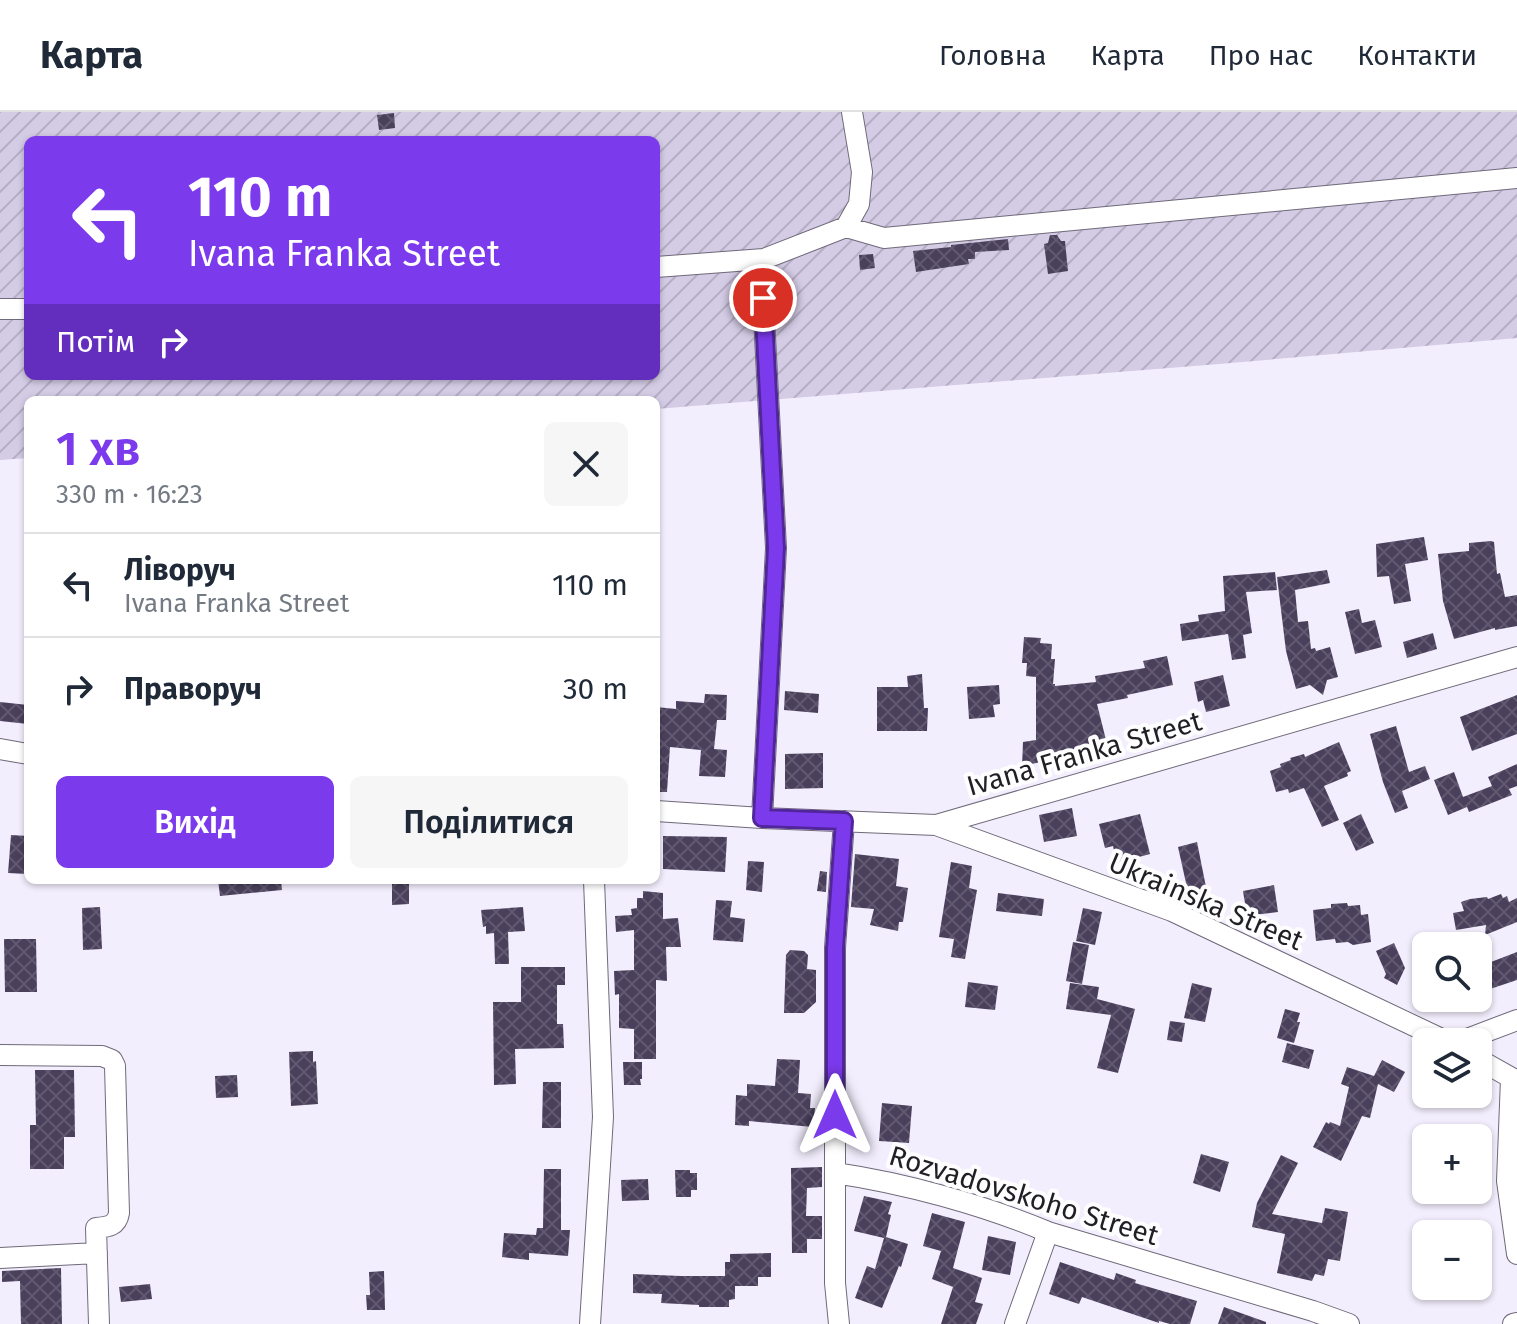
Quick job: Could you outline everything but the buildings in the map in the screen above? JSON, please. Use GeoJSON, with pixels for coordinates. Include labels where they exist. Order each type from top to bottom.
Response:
{"type":"FeatureCollection","features":[{"type":"Feature","properties":{"kind":"street"},"geometry":{"type":"LineString","coordinates":[[846,227],[859,204],[862,172],[852,112]]}},
{"type":"Feature","properties":{"kind":"street"},"geometry":{"type":"LineString","coordinates":[[660,267],[764,259],[846,227],[884,238],[1517,178]]}},
{"type":"Feature","properties":{"kind":"street"},"geometry":{"type":"LineString","coordinates":[[762,818],[776,548],[763,298],[764,259]]}},
{"type":"Feature","properties":{"kind":"street"},"geometry":{"type":"LineString","coordinates":[[0,309],[24,309]]}},
{"type":"Feature","properties":{"kind":"street","name":"Ivana Franka Street"},"geometry":{"type":"LineString","coordinates":[[660,811],[936,825],[1517,657]]}},
{"type":"Feature","properties":{"kind":"street"},"geometry":{"type":"LineString","coordinates":[[0,749],[24,753]]}},
{"type":"Feature","properties":{"kind":"street"},"geometry":{"type":"LineString","coordinates":[[839,1324],[835,1283],[835,948],[844,821]]}},
{"type":"Feature","properties":{"kind":"street","name":"Ukrainska Street"},"geometry":{"type":"LineString","coordinates":[[936,825],[1172,911],[1419,1028]]}},
{"type":"Feature","properties":{"kind":"street"},"geometry":{"type":"LineString","coordinates":[[590,1324],[603,1117],[594,884]]}},
{"type":"Feature","properties":{"kind":"street"},"geometry":{"type":"LineString","coordinates":[[1492,1029],[1517,1020]]}},
{"type":"Feature","properties":{"kind":"street"},"geometry":{"type":"LineString","coordinates":[[0,1055],[102,1056],[114,1063],[119,1213],[113,1224],[96,1228],[99,1324]]}},
{"type":"Feature","properties":{"kind":"street"},"geometry":{"type":"LineString","coordinates":[[1492,1067],[1514,1080],[1507,1181],[1517,1254]]}},
{"type":"Feature","properties":{"kind":"street","name":"Rozvadovskoho Street"},"geometry":{"type":"LineString","coordinates":[[835,1173],[874,1178],[1022,1221],[1048,1232],[1349,1324]]}},
{"type":"Feature","properties":{"kind":"street"},"geometry":{"type":"LineString","coordinates":[[1015,1324],[1048,1232]]}},
{"type":"Feature","properties":{"kind":"street"},"geometry":{"type":"LineString","coordinates":[[0,1258],[97,1253]]}},
{"type":"Feature","properties":{"kind":"shaded area"},"geometry":{"type":"Polygon","coordinates":[[[0,112],[1517,112],[1517,338],[660,409],[660,396],[24,396],[24,458],[0,460],[0,112]]]}},
{"type":"Feature","properties":{"kind":"route"},"geometry":{"type":"LineString","coordinates":[[763,298],[776,548],[762,818],[844,821],[835,948],[835,1115]]}}]}
